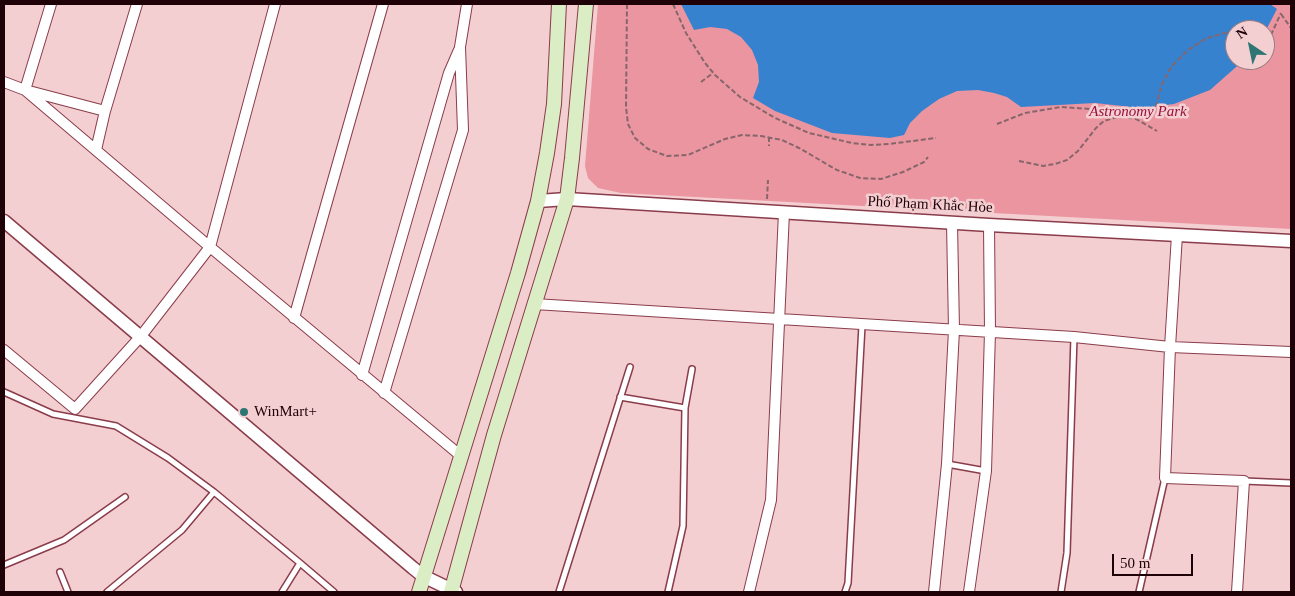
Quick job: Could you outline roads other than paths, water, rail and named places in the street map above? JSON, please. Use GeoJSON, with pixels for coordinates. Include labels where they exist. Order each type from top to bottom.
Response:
{"type":"FeatureCollection","features":[{"type":"Feature","properties":{"kind":"main road"},"geometry":{"type":"LineString","coordinates":[[419,592],[518,273],[538,202],[554,104],[559,4]]}},
{"type":"Feature","properties":{"kind":"main road"},"geometry":{"type":"LineString","coordinates":[[453,592],[494,435],[567,199],[586,4]]}},
{"type":"Feature","properties":{"kind":"street"},"geometry":{"type":"LineString","coordinates":[[25,90],[50,4]]}},
{"type":"Feature","properties":{"kind":"street"},"geometry":{"type":"LineString","coordinates":[[96,150],[105,111],[137,4]]}},
{"type":"Feature","properties":{"kind":"street"},"geometry":{"type":"LineString","coordinates":[[4,350],[75,410],[141,336],[210,247],[275,4]]}},
{"type":"Feature","properties":{"kind":"street"},"geometry":{"type":"LineString","coordinates":[[294,318],[383,4]]}},
{"type":"Feature","properties":{"kind":"street"},"geometry":{"type":"LineString","coordinates":[[384,393],[463,130],[460,47],[467,4]]}},
{"type":"Feature","properties":{"kind":"street"},"geometry":{"type":"LineString","coordinates":[[362,375],[448,72],[460,47]]}},
{"type":"Feature","properties":{"kind":"street"},"geometry":{"type":"LineString","coordinates":[[4,82],[25,90],[105,111]]}},
{"type":"Feature","properties":{"kind":"street"},"geometry":{"type":"LineString","coordinates":[[25,90],[294,318],[461,456]]}},
{"type":"Feature","properties":{"kind":"street","name":"Phố Phạm Khắc Hòe"},"geometry":{"type":"LineString","coordinates":[[538,202],[567,199],[952,223],[1291,241]]}},
{"type":"Feature","properties":{"kind":"street"},"geometry":{"type":"LineString","coordinates":[[749,592],[771,500],[784,212]]}},
{"type":"Feature","properties":{"kind":"street"},"geometry":{"type":"LineString","coordinates":[[4,221],[423,576],[453,592]]}},
{"type":"Feature","properties":{"kind":"street"},"geometry":{"type":"LineString","coordinates":[[934,592],[947,464],[954,330],[952,223]]}},
{"type":"Feature","properties":{"kind":"street"},"geometry":{"type":"LineString","coordinates":[[969,592],[986,471],[990,332],[989,225]]}},
{"type":"Feature","properties":{"kind":"street"},"geometry":{"type":"LineString","coordinates":[[1178,235],[1170,347],[1165,478],[1244,482],[1237,592]]}},
{"type":"Feature","properties":{"kind":"street"},"geometry":{"type":"LineString","coordinates":[[534,304],[1074,337],[1170,347],[1291,352]]}},
{"type":"Feature","properties":{"kind":"lane"},"geometry":{"type":"LineString","coordinates":[[846,592],[862,324]]}},
{"type":"Feature","properties":{"kind":"lane"},"geometry":{"type":"LineString","coordinates":[[1061,592],[1067,553],[1074,337]]}},
{"type":"Feature","properties":{"kind":"lane"},"geometry":{"type":"LineString","coordinates":[[560,592],[630,367]]}},
{"type":"Feature","properties":{"kind":"lane"},"geometry":{"type":"LineString","coordinates":[[668,592],[683,526],[685,408],[692,369]]}},
{"type":"Feature","properties":{"kind":"lane"},"geometry":{"type":"LineString","coordinates":[[4,392],[53,414],[116,426],[168,458],[214,492],[334,592]]}},
{"type":"Feature","properties":{"kind":"lane"},"geometry":{"type":"LineString","coordinates":[[620,397],[685,408]]}},
{"type":"Feature","properties":{"kind":"lane"},"geometry":{"type":"LineString","coordinates":[[947,464],[986,471]]}},
{"type":"Feature","properties":{"kind":"lane"},"geometry":{"type":"LineString","coordinates":[[1139,592],[1165,478]]}},
{"type":"Feature","properties":{"kind":"lane"},"geometry":{"type":"LineString","coordinates":[[1244,482],[1291,483]]}},
{"type":"Feature","properties":{"kind":"lane"},"geometry":{"type":"LineString","coordinates":[[108,592],[182,530],[214,492]]}},
{"type":"Feature","properties":{"kind":"lane"},"geometry":{"type":"LineString","coordinates":[[4,565],[64,540],[125,497]]}},
{"type":"Feature","properties":{"kind":"lane"},"geometry":{"type":"LineString","coordinates":[[282,592],[300,563]]}},
{"type":"Feature","properties":{"kind":"lane"},"geometry":{"type":"LineString","coordinates":[[60,572],[68,592]]}},
{"type":"Feature","properties":{"kind":"water"},"geometry":{"type":"Polygon","coordinates":[[[681,4],[1270,4],[1277,9],[1271,20],[1225,20],[1225,70],[1233,70],[1210,90],[1174,104],[1141,108],[1095,103],[1021,107],[1007,97],[994,93],[978,90],[957,91],[939,99],[922,111],[910,123],[904,135],[890,138],[832,133],[775,111],[753,98],[759,82],[758,65],[752,50],[741,37],[727,29],[710,27],[694,30],[681,4]]]}},
{"type":"Feature","properties":{"kind":"place","name":"WinMart+"},"geometry":{"type":"Point","coordinates":[244,412]}},
{"type":"Feature","properties":{"kind":"park label","name":"Astronomy Park"},"geometry":{"type":"Point","coordinates":[1138,112]}}]}
